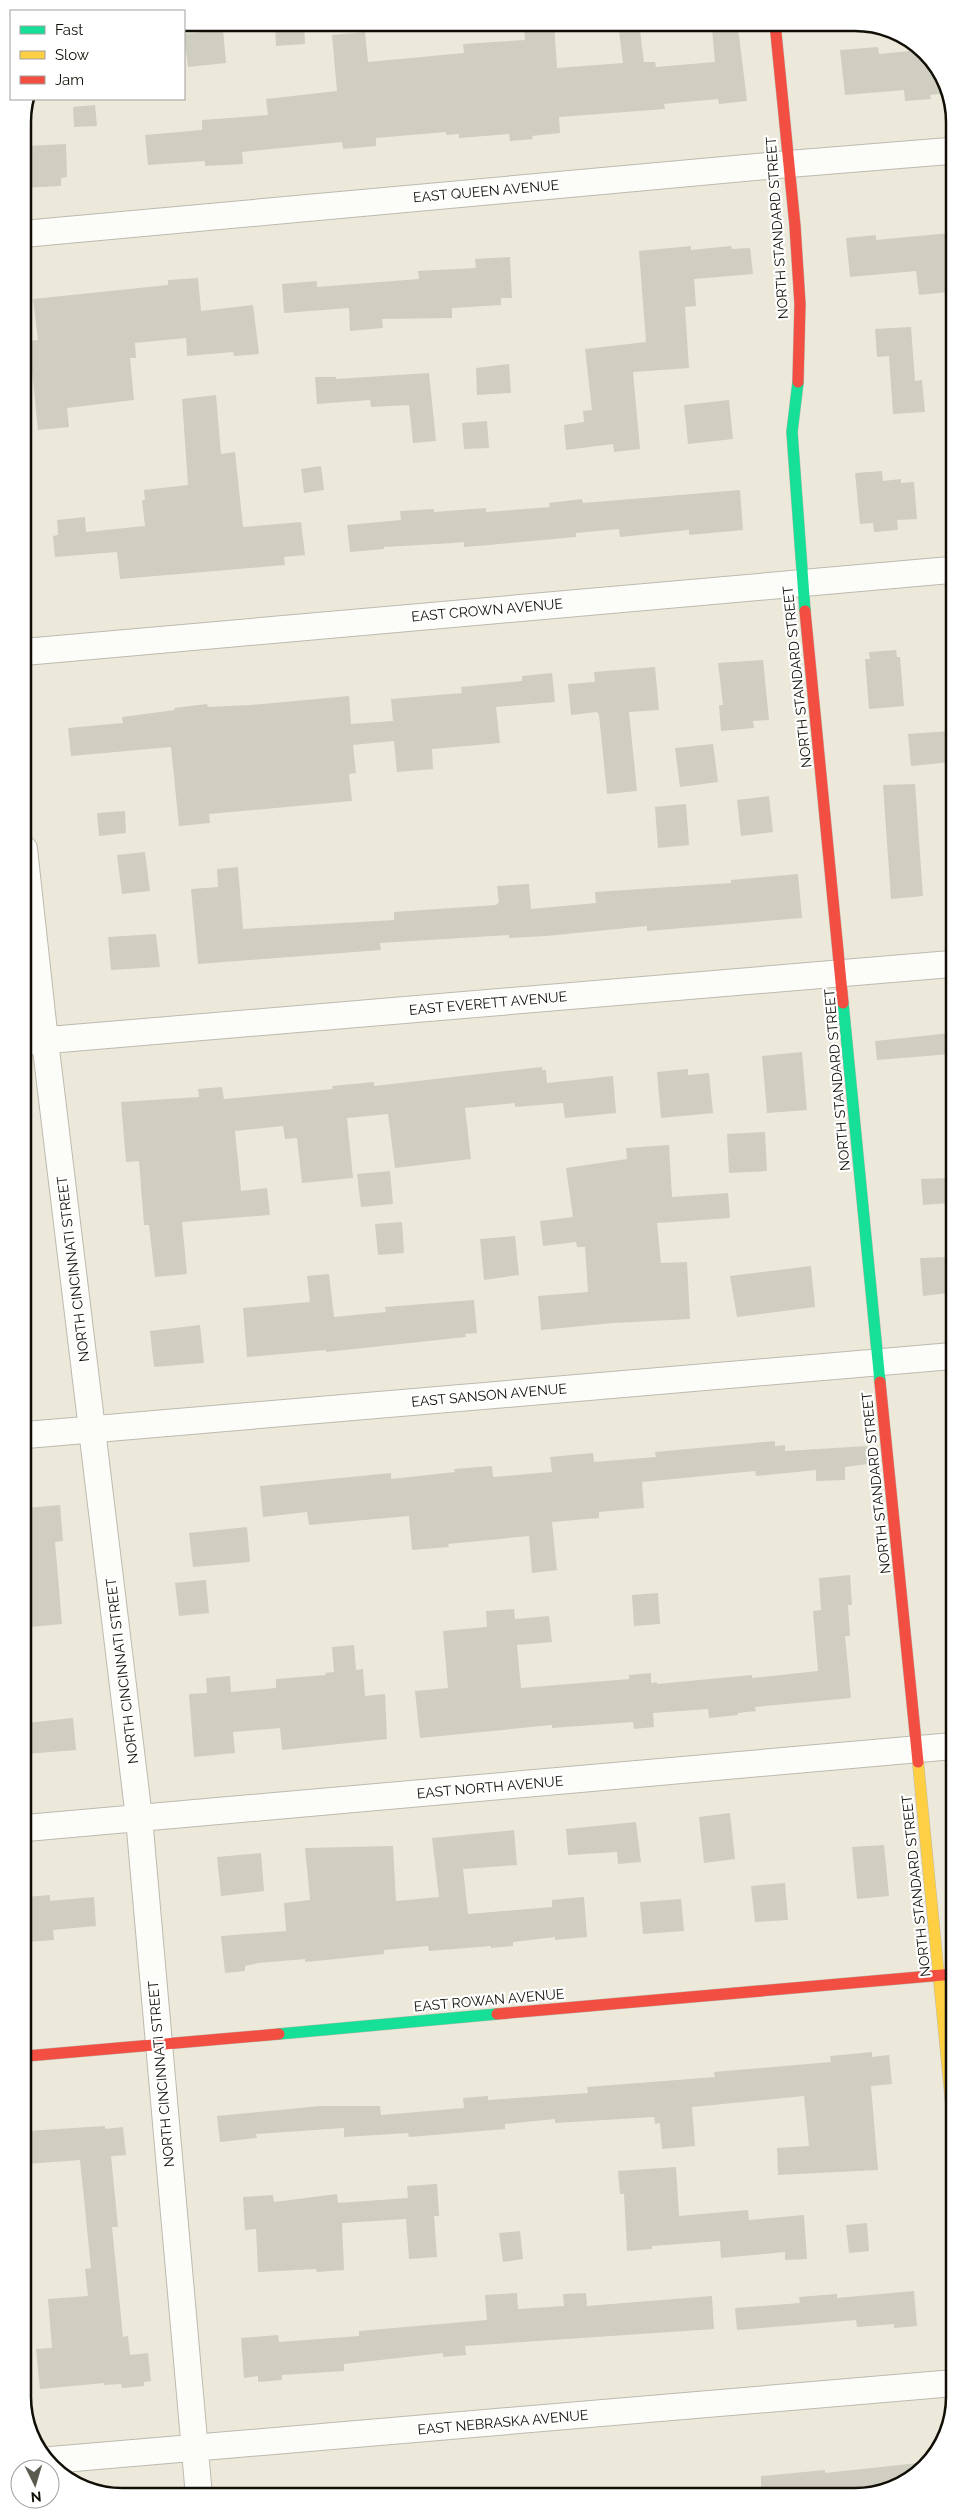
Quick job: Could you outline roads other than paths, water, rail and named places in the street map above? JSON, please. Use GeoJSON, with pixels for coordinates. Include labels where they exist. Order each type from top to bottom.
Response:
{"type":"FeatureCollection","features":[{"type":"Feature","properties":{"kind":"street","name":"NORTH STANDARD STREET"},"geometry":{"type":"LineString","coordinates":[[776,31],[800,304],[798,378],[792,432],[802,581],[946,2043]]}},
{"type":"Feature","properties":{"kind":"street","name":"EAST QUEEN AVENUE"},"geometry":{"type":"LineString","coordinates":[[31,233],[789,164],[946,152]]}},
{"type":"Feature","properties":{"kind":"street","name":"EAST CROWN AVENUE"},"geometry":{"type":"LineString","coordinates":[[31,651],[802,581],[946,570]]}},
{"type":"Feature","properties":{"kind":"street","name":"EAST EVERETT AVENUE"},"geometry":{"type":"LineString","coordinates":[[35,1042],[946,964]]}},
{"type":"Feature","properties":{"kind":"street","name":"NORTH CINCINNATI STREET"},"geometry":{"type":"LineString","coordinates":[[31,972],[35,1042],[92,1429],[140,1818],[158,2044],[198,2488]]}},
{"type":"Feature","properties":{"kind":"street","name":"EAST SANSON AVENUE"},"geometry":{"type":"LineString","coordinates":[[31,1435],[946,1356]]}},
{"type":"Feature","properties":{"kind":"street","name":"EAST NORTH AVENUE"},"geometry":{"type":"LineString","coordinates":[[31,1828],[946,1747]]}},
{"type":"Feature","properties":{"kind":"street","name":"EAST ROWAN AVENUE"},"geometry":{"type":"LineString","coordinates":[[31,2056],[946,1975]]}},
{"type":"Feature","properties":{"kind":"street","name":"EAST NEBRASKA AVENUE"},"geometry":{"type":"LineString","coordinates":[[60,2459],[946,2385]]}}]}
